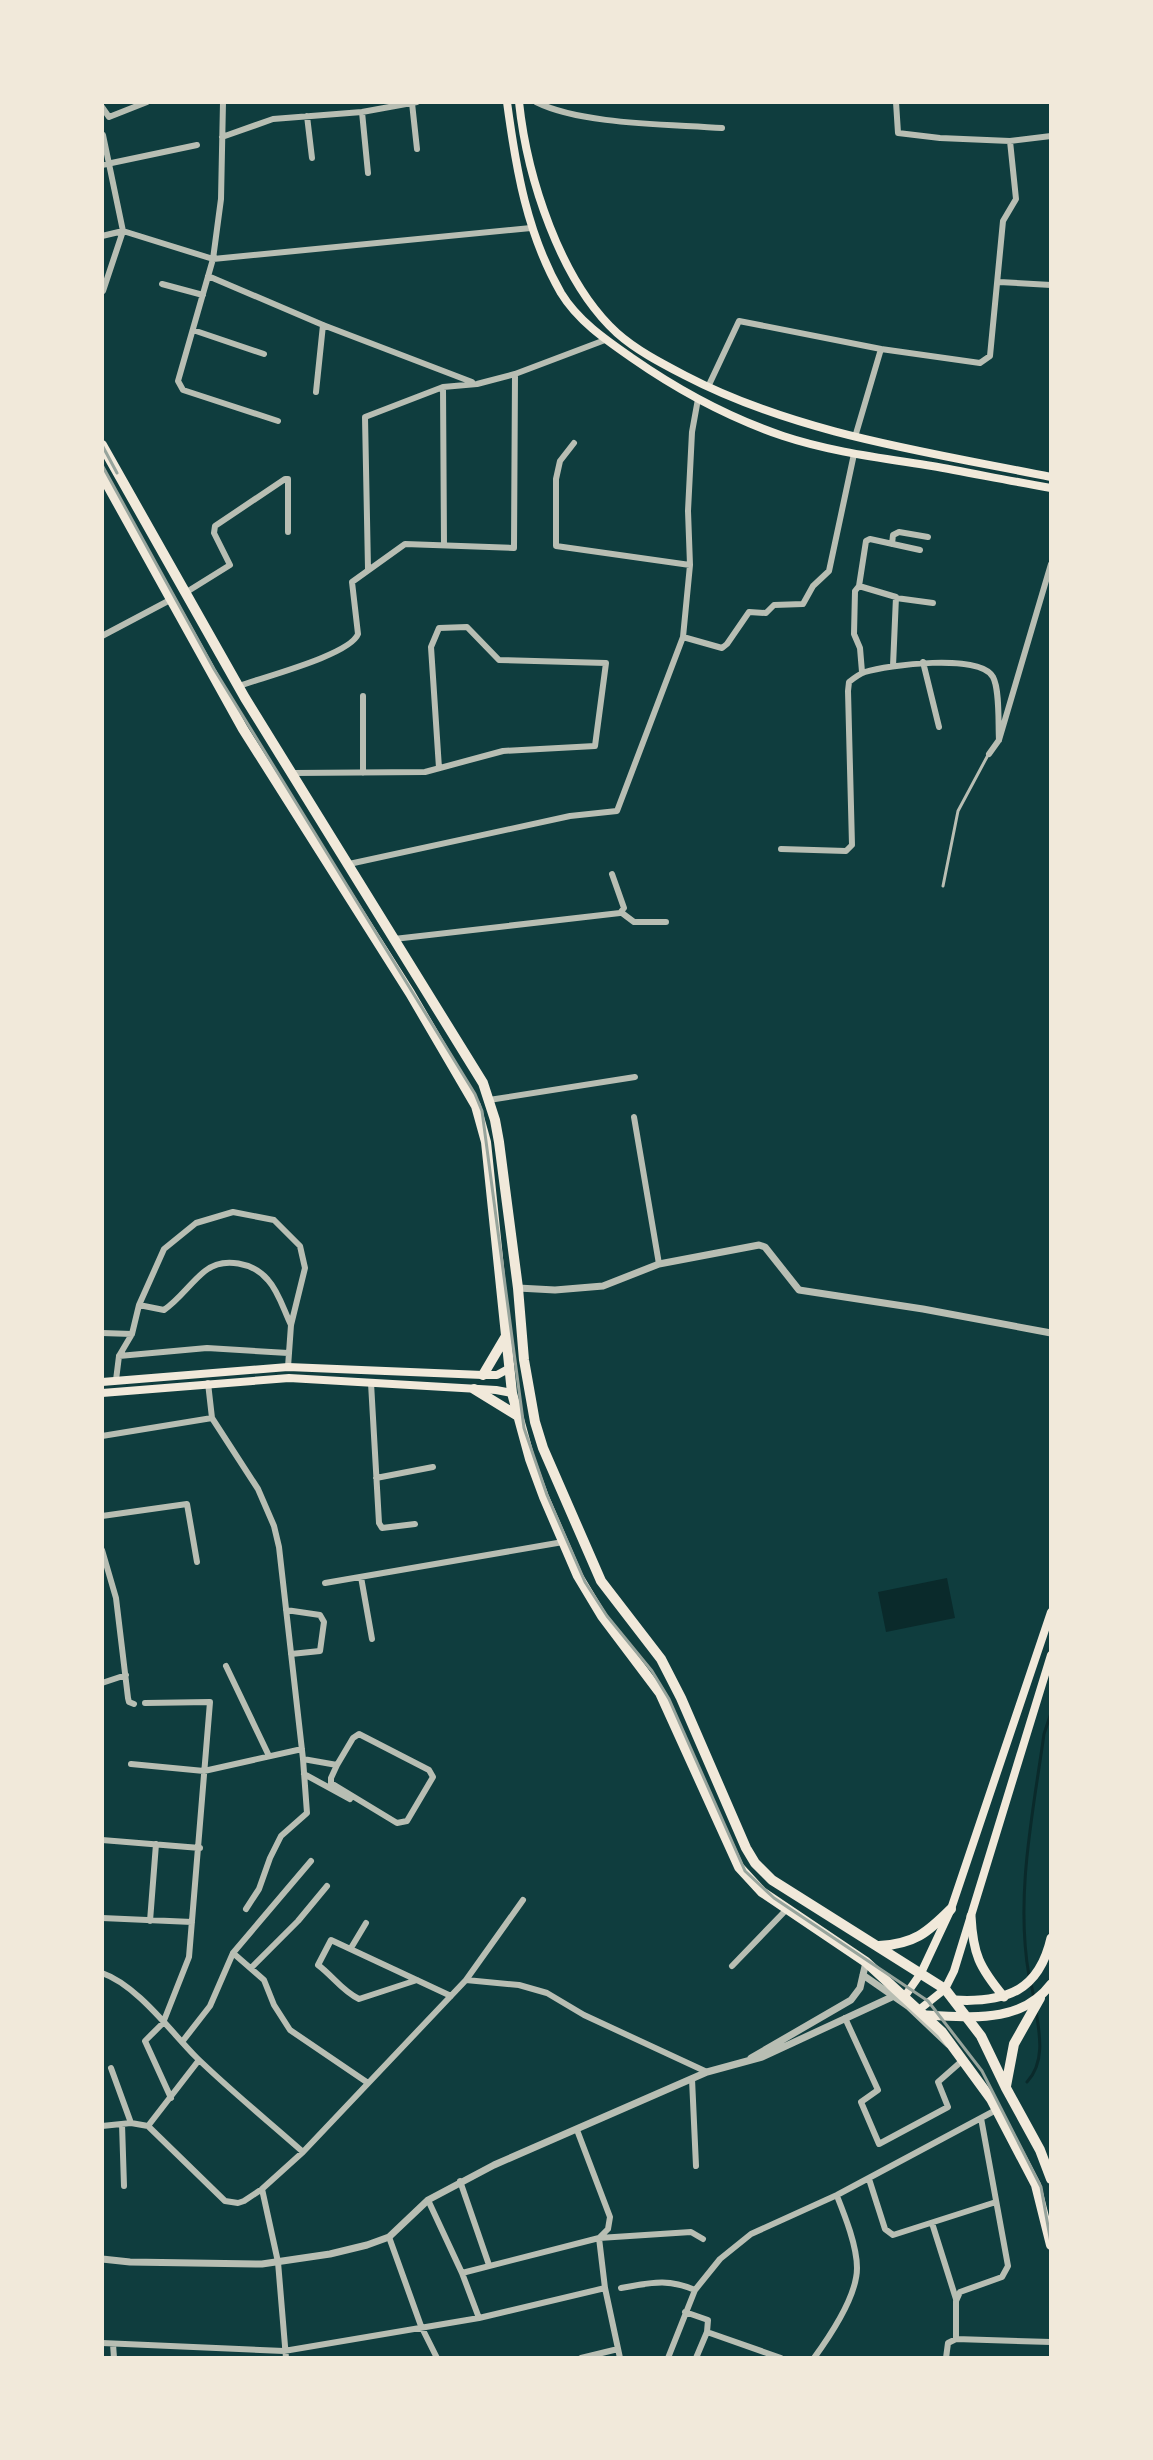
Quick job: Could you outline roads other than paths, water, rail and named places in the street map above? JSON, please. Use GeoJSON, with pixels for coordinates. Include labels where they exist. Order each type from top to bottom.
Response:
{"type":"FeatureCollection","features":[{"type":"Feature","properties":{"kind":"highway"},"geometry":{"type":"LineString","coordinates":[[102,445],[239,686],[461,1046],[489,1100],[499,1142],[524,1360],[535,1422],[562,1496],[601,1581],[661,1659],[746,1848],[755,1863],[772,1880],[945,1989],[981,2036],[1040,2150],[1051,2179]]}},
{"type":"Feature","properties":{"kind":"highway"},"geometry":{"type":"LineString","coordinates":[[102,475],[243,729],[476,1106],[481,1121],[512,1393],[530,1459],[578,1576],[602,1616],[660,1693],[739,1867],[762,1892],[866,1962],[900,1996],[923,2012],[960,2056],[996,2110],[1036,2185],[1051,2245]]}},
{"type":"Feature","properties":{"kind":"highway"},"geometry":{"type":"LineString","coordinates":[[177,612],[188,598]]}},
{"type":"Feature","properties":{"kind":"highway"},"geometry":{"type":"LineString","coordinates":[[445,1053],[461,1046]]}},
{"type":"Feature","properties":{"kind":"highway"},"geometry":{"type":"LineString","coordinates":[[483,1375],[500,1351],[507,1333]]}},
{"type":"Feature","properties":{"kind":"highway"},"geometry":{"type":"LineString","coordinates":[[474,1389],[518,1416]]}},
{"type":"Feature","properties":{"kind":"highway"},"geometry":{"type":"LineString","coordinates":[[578,1576],[593,1564]]}},
{"type":"Feature","properties":{"kind":"highway"},"geometry":{"type":"LineString","coordinates":[[877,1947],[900,1945],[926,1934],[951,1909]]}},
{"type":"Feature","properties":{"kind":"highway"},"geometry":{"type":"LineString","coordinates":[[1006,2088],[1014,2044],[1040,1998]]}},
{"type":"Feature","properties":{"kind":"main road"},"geometry":{"type":"LineString","coordinates":[[507,102],[514,154],[531,228],[563,295],[581,319],[605,340],[698,399],[781,435],[854,454],[1051,488]]}},
{"type":"Feature","properties":{"kind":"main road"},"geometry":{"type":"LineString","coordinates":[[519,102],[542,203],[573,276],[618,334],[664,364],[708,387],[772,413],[855,437],[1051,477]]}},
{"type":"Feature","properties":{"kind":"main road"},"geometry":{"type":"LineString","coordinates":[[102,1382],[288,1367],[483,1375],[497,1375],[510,1368]]}},
{"type":"Feature","properties":{"kind":"main road"},"geometry":{"type":"LineString","coordinates":[[496,1390],[501,1381],[497,1375]]}},
{"type":"Feature","properties":{"kind":"main road"},"geometry":{"type":"LineString","coordinates":[[102,1393],[289,1378],[512,1393]]}},
{"type":"Feature","properties":{"kind":"main road"},"geometry":{"type":"LineString","coordinates":[[900,1996],[921,1973],[951,1909],[1051,1612]]}},
{"type":"Feature","properties":{"kind":"main road"},"geometry":{"type":"LineString","coordinates":[[923,2012],[945,1989],[954,1971],[1051,1655]]}},
{"type":"Feature","properties":{"kind":"main road"},"geometry":{"type":"LineString","coordinates":[[971,1916],[978,1963],[1008,1996]]}},
{"type":"Feature","properties":{"kind":"main road"},"geometry":{"type":"LineString","coordinates":[[954,2000],[1008,1996],[1038,1972],[1047,1957],[1051,1938]]}},
{"type":"Feature","properties":{"kind":"main road"},"geometry":{"type":"LineString","coordinates":[[923,2012],[967,2016],[1009,2014],[1040,1998],[1051,1984]]}},
{"type":"Feature","properties":{"kind":"street"},"geometry":{"type":"LineString","coordinates":[[102,107],[109,117],[147,102]]}},
{"type":"Feature","properties":{"kind":"street"},"geometry":{"type":"LineString","coordinates":[[223,102],[221,199],[213,259],[178,381],[183,390],[278,421]]}},
{"type":"Feature","properties":{"kind":"street"},"geometry":{"type":"LineString","coordinates":[[346,113],[350,102]]}},
{"type":"Feature","properties":{"kind":"street"},"geometry":{"type":"LineString","coordinates":[[222,137],[273,119],[362,112],[414,102],[417,149]]}},
{"type":"Feature","properties":{"kind":"street"},"geometry":{"type":"LineString","coordinates":[[536,102],[557,112],[722,128]]}},
{"type":"Feature","properties":{"kind":"street"},"geometry":{"type":"LineString","coordinates":[[896,102],[898,133],[1010,141],[1051,136]]}},
{"type":"Feature","properties":{"kind":"street"},"geometry":{"type":"LineString","coordinates":[[362,112],[368,173]]}},
{"type":"Feature","properties":{"kind":"street"},"geometry":{"type":"LineString","coordinates":[[307,116],[312,158]]}},
{"type":"Feature","properties":{"kind":"street"},"geometry":{"type":"LineString","coordinates":[[103,135],[106,164],[123,231],[103,291]]}},
{"type":"Feature","properties":{"kind":"street"},"geometry":{"type":"LineString","coordinates":[[708,387],[739,321],[881,349],[980,363],[987,361],[999,282],[1003,221],[1016,199],[1010,141]]}},
{"type":"Feature","properties":{"kind":"street"},"geometry":{"type":"LineString","coordinates":[[106,164],[197,145]]}},
{"type":"Feature","properties":{"kind":"street"},"geometry":{"type":"LineString","coordinates":[[102,236],[123,231],[213,259],[531,228]]}},
{"type":"Feature","properties":{"kind":"street"},"geometry":{"type":"LineString","coordinates":[[208,276],[323,325],[477,384]]}},
{"type":"Feature","properties":{"kind":"street"},"geometry":{"type":"LineString","coordinates":[[999,282],[1051,285]]}},
{"type":"Feature","properties":{"kind":"street"},"geometry":{"type":"LineString","coordinates":[[162,284],[203,295]]}},
{"type":"Feature","properties":{"kind":"street"},"geometry":{"type":"LineString","coordinates":[[316,392],[323,325]]}},
{"type":"Feature","properties":{"kind":"street"},"geometry":{"type":"LineString","coordinates":[[193,330],[264,354]]}},
{"type":"Feature","properties":{"kind":"street"},"geometry":{"type":"LineString","coordinates":[[368,569],[365,417],[443,387],[477,384],[515,374],[605,340]]}},
{"type":"Feature","properties":{"kind":"street"},"geometry":{"type":"LineString","coordinates":[[855,437],[881,349]]}},
{"type":"Feature","properties":{"kind":"street"},"geometry":{"type":"LineString","coordinates":[[239,686],[317,660],[356,640],[358,634],[352,582],[405,544],[514,548],[515,374]]}},
{"type":"Feature","properties":{"kind":"street"},"geometry":{"type":"LineString","coordinates":[[443,387],[444,545]]}},
{"type":"Feature","properties":{"kind":"street"},"geometry":{"type":"LineString","coordinates":[[349,864],[570,816],[617,811],[683,637],[690,565],[688,511],[692,432],[698,399]]}},
{"type":"Feature","properties":{"kind":"street"},"geometry":{"type":"LineString","coordinates":[[574,443],[560,461],[556,479],[556,546],[690,565]]}},
{"type":"Feature","properties":{"kind":"street"},"geometry":{"type":"LineString","coordinates":[[683,637],[722,648],[749,612],[766,613],[774,605],[803,604],[813,586],[829,571],[854,454]]}},
{"type":"Feature","properties":{"kind":"street"},"geometry":{"type":"LineString","coordinates":[[188,598],[230,565],[214,533],[215,526],[285,479],[288,479],[288,532]]}},
{"type":"Feature","properties":{"kind":"street"},"geometry":{"type":"LineString","coordinates":[[892,544],[893,535],[899,532],[928,537]]}},
{"type":"Feature","properties":{"kind":"street"},"geometry":{"type":"LineString","coordinates":[[862,672],[860,648],[854,634],[855,591],[859,586],[866,541],[870,539],[920,550]]}},
{"type":"Feature","properties":{"kind":"street"},"geometry":{"type":"LineString","coordinates":[[989,754],[999,740],[1051,564]]}},
{"type":"Feature","properties":{"kind":"street"},"geometry":{"type":"LineString","coordinates":[[859,586],[895,595],[896,598],[933,603]]}},
{"type":"Feature","properties":{"kind":"street"},"geometry":{"type":"LineString","coordinates":[[893,666],[896,598]]}},
{"type":"Feature","properties":{"kind":"street"},"geometry":{"type":"LineString","coordinates":[[102,636],[170,600]]}},
{"type":"Feature","properties":{"kind":"street"},"geometry":{"type":"LineString","coordinates":[[293,773],[425,772],[503,751],[595,746],[606,663],[499,660],[467,627],[439,628],[431,647],[439,768]]}},
{"type":"Feature","properties":{"kind":"street"},"geometry":{"type":"LineString","coordinates":[[781,849],[846,851],[852,845],[848,691],[849,682],[862,672],[923,662],[967,665],[986,670],[993,677],[999,740]]}},
{"type":"Feature","properties":{"kind":"street"},"geometry":{"type":"LineString","coordinates":[[923,662],[939,727]]}},
{"type":"Feature","properties":{"kind":"street"},"geometry":{"type":"LineString","coordinates":[[363,696],[363,773]]}},
{"type":"Feature","properties":{"kind":"street"},"geometry":{"type":"LineString","coordinates":[[612,874],[624,908],[622,913]]}},
{"type":"Feature","properties":{"kind":"street"},"geometry":{"type":"LineString","coordinates":[[394,939],[622,913]]}},
{"type":"Feature","properties":{"kind":"street"},"geometry":{"type":"LineString","coordinates":[[622,913],[630,921],[666,922]]}},
{"type":"Feature","properties":{"kind":"street"},"geometry":{"type":"LineString","coordinates":[[489,1100],[635,1077]]}},
{"type":"Feature","properties":{"kind":"street"},"geometry":{"type":"LineString","coordinates":[[634,1117],[659,1264]]}},
{"type":"Feature","properties":{"kind":"street"},"geometry":{"type":"LineString","coordinates":[[116,1380],[119,1356],[132,1334],[139,1305],[164,1249],[196,1223],[233,1212],[274,1220],[300,1246],[305,1268],[291,1325],[288,1367]]}},
{"type":"Feature","properties":{"kind":"street"},"geometry":{"type":"LineString","coordinates":[[518,1288],[555,1290],[603,1286],[659,1264],[759,1245],[765,1247],[799,1290],[1051,1333]]}},
{"type":"Feature","properties":{"kind":"street"},"geometry":{"type":"LineString","coordinates":[[139,1305],[164,1310],[177,1301],[207,1269],[241,1263],[267,1278],[291,1325]]}},
{"type":"Feature","properties":{"kind":"street"},"geometry":{"type":"LineString","coordinates":[[102,1333],[132,1334]]}},
{"type":"Feature","properties":{"kind":"street"},"geometry":{"type":"LineString","coordinates":[[119,1356],[207,1348],[288,1353]]}},
{"type":"Feature","properties":{"kind":"street"},"geometry":{"type":"LineString","coordinates":[[208,1383],[212,1418],[258,1489],[274,1526],[279,1547],[307,1813],[281,1836],[259,1889],[246,1909]]}},
{"type":"Feature","properties":{"kind":"street"},"geometry":{"type":"LineString","coordinates":[[371,1383],[379,1523],[382,1528],[415,1524]]}},
{"type":"Feature","properties":{"kind":"street"},"geometry":{"type":"LineString","coordinates":[[102,1436],[212,1418]]}},
{"type":"Feature","properties":{"kind":"street"},"geometry":{"type":"LineString","coordinates":[[376,1478],[433,1467]]}},
{"type":"Feature","properties":{"kind":"street"},"geometry":{"type":"LineString","coordinates":[[102,1516],[187,1504],[197,1562]]}},
{"type":"Feature","properties":{"kind":"street"},"geometry":{"type":"LineString","coordinates":[[325,1583],[563,1542]]}},
{"type":"Feature","properties":{"kind":"street"},"geometry":{"type":"LineString","coordinates":[[102,1550],[116,1598],[129,1702],[134,1704]]}},
{"type":"Feature","properties":{"kind":"street"},"geometry":{"type":"LineString","coordinates":[[361,1577],[372,1639]]}},
{"type":"Feature","properties":{"kind":"street"},"geometry":{"type":"LineString","coordinates":[[286,1610],[320,1615],[324,1622],[320,1651],[291,1654]]}},
{"type":"Feature","properties":{"kind":"street"},"geometry":{"type":"LineString","coordinates":[[226,1666],[269,1756]]}},
{"type":"Feature","properties":{"kind":"street"},"geometry":{"type":"LineString","coordinates":[[102,1683],[126,1675]]}},
{"type":"Feature","properties":{"kind":"street"},"geometry":{"type":"LineString","coordinates":[[145,1703],[210,1702],[200,1848],[187,1966],[163,2023],[145,2041],[171,2098]]}},
{"type":"Feature","properties":{"kind":"street"},"geometry":{"type":"LineString","coordinates":[[359,1734],[429,1770],[433,1777],[407,1821],[397,1823],[331,1783],[337,1765],[353,1738],[359,1734]]}},
{"type":"Feature","properties":{"kind":"street"},"geometry":{"type":"LineString","coordinates":[[131,1764],[204,1771],[302,1749]]}},
{"type":"Feature","properties":{"kind":"street"},"geometry":{"type":"LineString","coordinates":[[303,1759],[337,1765]]}},
{"type":"Feature","properties":{"kind":"street"},"geometry":{"type":"LineString","coordinates":[[304,1774],[364,1807]]}},
{"type":"Feature","properties":{"kind":"street"},"geometry":{"type":"LineString","coordinates":[[312,1791],[318,1782]]}},
{"type":"Feature","properties":{"kind":"street"},"geometry":{"type":"LineString","coordinates":[[102,1840],[200,1848]]}},
{"type":"Feature","properties":{"kind":"street"},"geometry":{"type":"LineString","coordinates":[[150,1921],[156,1844]]}},
{"type":"Feature","properties":{"kind":"street"},"geometry":{"type":"LineString","coordinates":[[182,2042],[210,2006],[233,1953],[311,1861]]}},
{"type":"Feature","properties":{"kind":"street"},"geometry":{"type":"LineString","coordinates":[[251,1968],[298,1921],[327,1886]]}},
{"type":"Feature","properties":{"kind":"street"},"geometry":{"type":"LineString","coordinates":[[102,2126],[131,2123],[148,2126],[225,2201],[238,2203],[262,2189],[303,2152],[451,1996],[523,1900]]}},
{"type":"Feature","properties":{"kind":"street"},"geometry":{"type":"LineString","coordinates":[[732,1966],[787,1909]]}},
{"type":"Feature","properties":{"kind":"street"},"geometry":{"type":"LineString","coordinates":[[102,1918],[192,1922]]}},
{"type":"Feature","properties":{"kind":"street"},"geometry":{"type":"LineString","coordinates":[[351,1948],[366,1923]]}},
{"type":"Feature","properties":{"kind":"street"},"geometry":{"type":"LineString","coordinates":[[417,1980],[359,1999],[344,1991],[318,1965],[331,1940],[351,1948],[451,1996]]}},
{"type":"Feature","properties":{"kind":"street"},"geometry":{"type":"LineString","coordinates":[[233,1953],[264,1980],[274,2005],[290,2030],[368,2083]]}},
{"type":"Feature","properties":{"kind":"street"},"geometry":{"type":"LineString","coordinates":[[749,2059],[851,2000],[860,1988],[866,1962]]}},
{"type":"Feature","properties":{"kind":"street"},"geometry":{"type":"LineString","coordinates":[[102,1973],[116,1978],[129,1989],[199,2060],[303,2152]]}},
{"type":"Feature","properties":{"kind":"street"},"geometry":{"type":"LineString","coordinates":[[845,2018],[878,2090],[861,2102],[879,2144],[948,2107],[938,2082],[960,2056],[900,1996],[863,1975]]}},
{"type":"Feature","properties":{"kind":"street"},"geometry":{"type":"LineString","coordinates":[[466,1980],[519,1985],[547,1993],[584,2015],[707,2072]]}},
{"type":"Feature","properties":{"kind":"street"},"geometry":{"type":"LineString","coordinates":[[102,2259],[130,2262],[278,2262],[343,2251],[389,2237],[428,2200],[460,2181],[707,2072],[762,2057],[900,1996]]}},
{"type":"Feature","properties":{"kind":"street"},"geometry":{"type":"LineString","coordinates":[[148,2126],[199,2060]]}},
{"type":"Feature","properties":{"kind":"street"},"geometry":{"type":"LineString","coordinates":[[111,2068],[131,2123]]}},
{"type":"Feature","properties":{"kind":"street"},"geometry":{"type":"LineString","coordinates":[[692,2079],[696,2166]]}},
{"type":"Feature","properties":{"kind":"street"},"geometry":{"type":"LineString","coordinates":[[668,2358],[695,2290],[720,2259],[751,2234],[837,2196],[996,2110]]}},
{"type":"Feature","properties":{"kind":"street"},"geometry":{"type":"LineString","coordinates":[[956,2299],[963,2290],[995,2280],[1006,2273],[1008,2266],[981,2118]]}},
{"type":"Feature","properties":{"kind":"street"},"geometry":{"type":"LineString","coordinates":[[122,2124],[124,2186]]}},
{"type":"Feature","properties":{"kind":"street"},"geometry":{"type":"LineString","coordinates":[[577,2130],[610,2217],[608,2229],[599,2238]]}},
{"type":"Feature","properties":{"kind":"street"},"geometry":{"type":"LineString","coordinates":[[869,2179],[888,2233],[900,2233],[996,2202]]}},
{"type":"Feature","properties":{"kind":"street"},"geometry":{"type":"LineString","coordinates":[[460,2181],[489,2265]]}},
{"type":"Feature","properties":{"kind":"street"},"geometry":{"type":"LineString","coordinates":[[262,2189],[278,2262],[285,2355]]}},
{"type":"Feature","properties":{"kind":"street"},"geometry":{"type":"LineString","coordinates":[[814,2358],[845,2308],[857,2275],[856,2258],[837,2196]]}},
{"type":"Feature","properties":{"kind":"street"},"geometry":{"type":"LineString","coordinates":[[428,2200],[479,2318]]}},
{"type":"Feature","properties":{"kind":"street"},"geometry":{"type":"LineString","coordinates":[[932,2223],[956,2299],[956,2339]]}},
{"type":"Feature","properties":{"kind":"street"},"geometry":{"type":"LineString","coordinates":[[462,2273],[599,2238],[691,2232],[703,2239]]}},
{"type":"Feature","properties":{"kind":"street"},"geometry":{"type":"LineString","coordinates":[[389,2237],[421,2326],[437,2358]]}},
{"type":"Feature","properties":{"kind":"street"},"geometry":{"type":"LineString","coordinates":[[599,2238],[605,2288],[620,2358]]}},
{"type":"Feature","properties":{"kind":"street"},"geometry":{"type":"LineString","coordinates":[[621,2288],[675,2282],[695,2290]]}},
{"type":"Feature","properties":{"kind":"street"},"geometry":{"type":"LineString","coordinates":[[102,2343],[202,2347],[285,2355],[421,2326],[479,2318],[605,2288]]}},
{"type":"Feature","properties":{"kind":"street"},"geometry":{"type":"LineString","coordinates":[[685,2312],[708,2320],[707,2332],[696,2358]]}},
{"type":"Feature","properties":{"kind":"street"},"geometry":{"type":"LineString","coordinates":[[707,2332],[781,2358]]}},
{"type":"Feature","properties":{"kind":"street"},"geometry":{"type":"LineString","coordinates":[[946,2358],[948,2343],[956,2339],[1051,2342]]}},
{"type":"Feature","properties":{"kind":"street"},"geometry":{"type":"LineString","coordinates":[[113,2344],[114,2358]]}},
{"type":"Feature","properties":{"kind":"street"},"geometry":{"type":"LineString","coordinates":[[202,2347],[204,2358]]}},
{"type":"Feature","properties":{"kind":"street"},"geometry":{"type":"LineString","coordinates":[[581,2358],[618,2349]]}},
{"type":"Feature","properties":{"kind":"lane"},"geometry":{"type":"LineString","coordinates":[[943,886],[958,811],[989,754]]}},
{"type":"Feature","properties":{"kind":"water"},"geometry":{"type":"Polygon","coordinates":[[[947,1578],[955,1618],[886,1632],[878,1592],[947,1578]]]}},
{"type":"Feature","properties":{"kind":"waterway"},"geometry":{"type":"LineString","coordinates":[[1029,1976],[1024,1916],[1027,1855],[1044,1734],[1051,1713]]}},
{"type":"Feature","properties":{"kind":"waterway"},"geometry":{"type":"LineString","coordinates":[[1031,1983],[1034,1999]]}},
{"type":"Feature","properties":{"kind":"waterway"},"geometry":{"type":"LineString","coordinates":[[1027,2082],[1039,2058],[1036,2011]]}},
{"type":"Feature","properties":{"kind":"railway"},"geometry":{"type":"LineString","coordinates":[[102,445],[117,473]]}},
{"type":"Feature","properties":{"kind":"railway"},"geometry":{"type":"LineString","coordinates":[[102,465],[214,669],[475,1094],[482,1111],[524,1428],[547,1495],[585,1582],[607,1616],[652,1671],[669,1699],[745,1871],[774,1898],[928,2001],[982,2071],[1041,2187],[1051,2243]]}}]}
